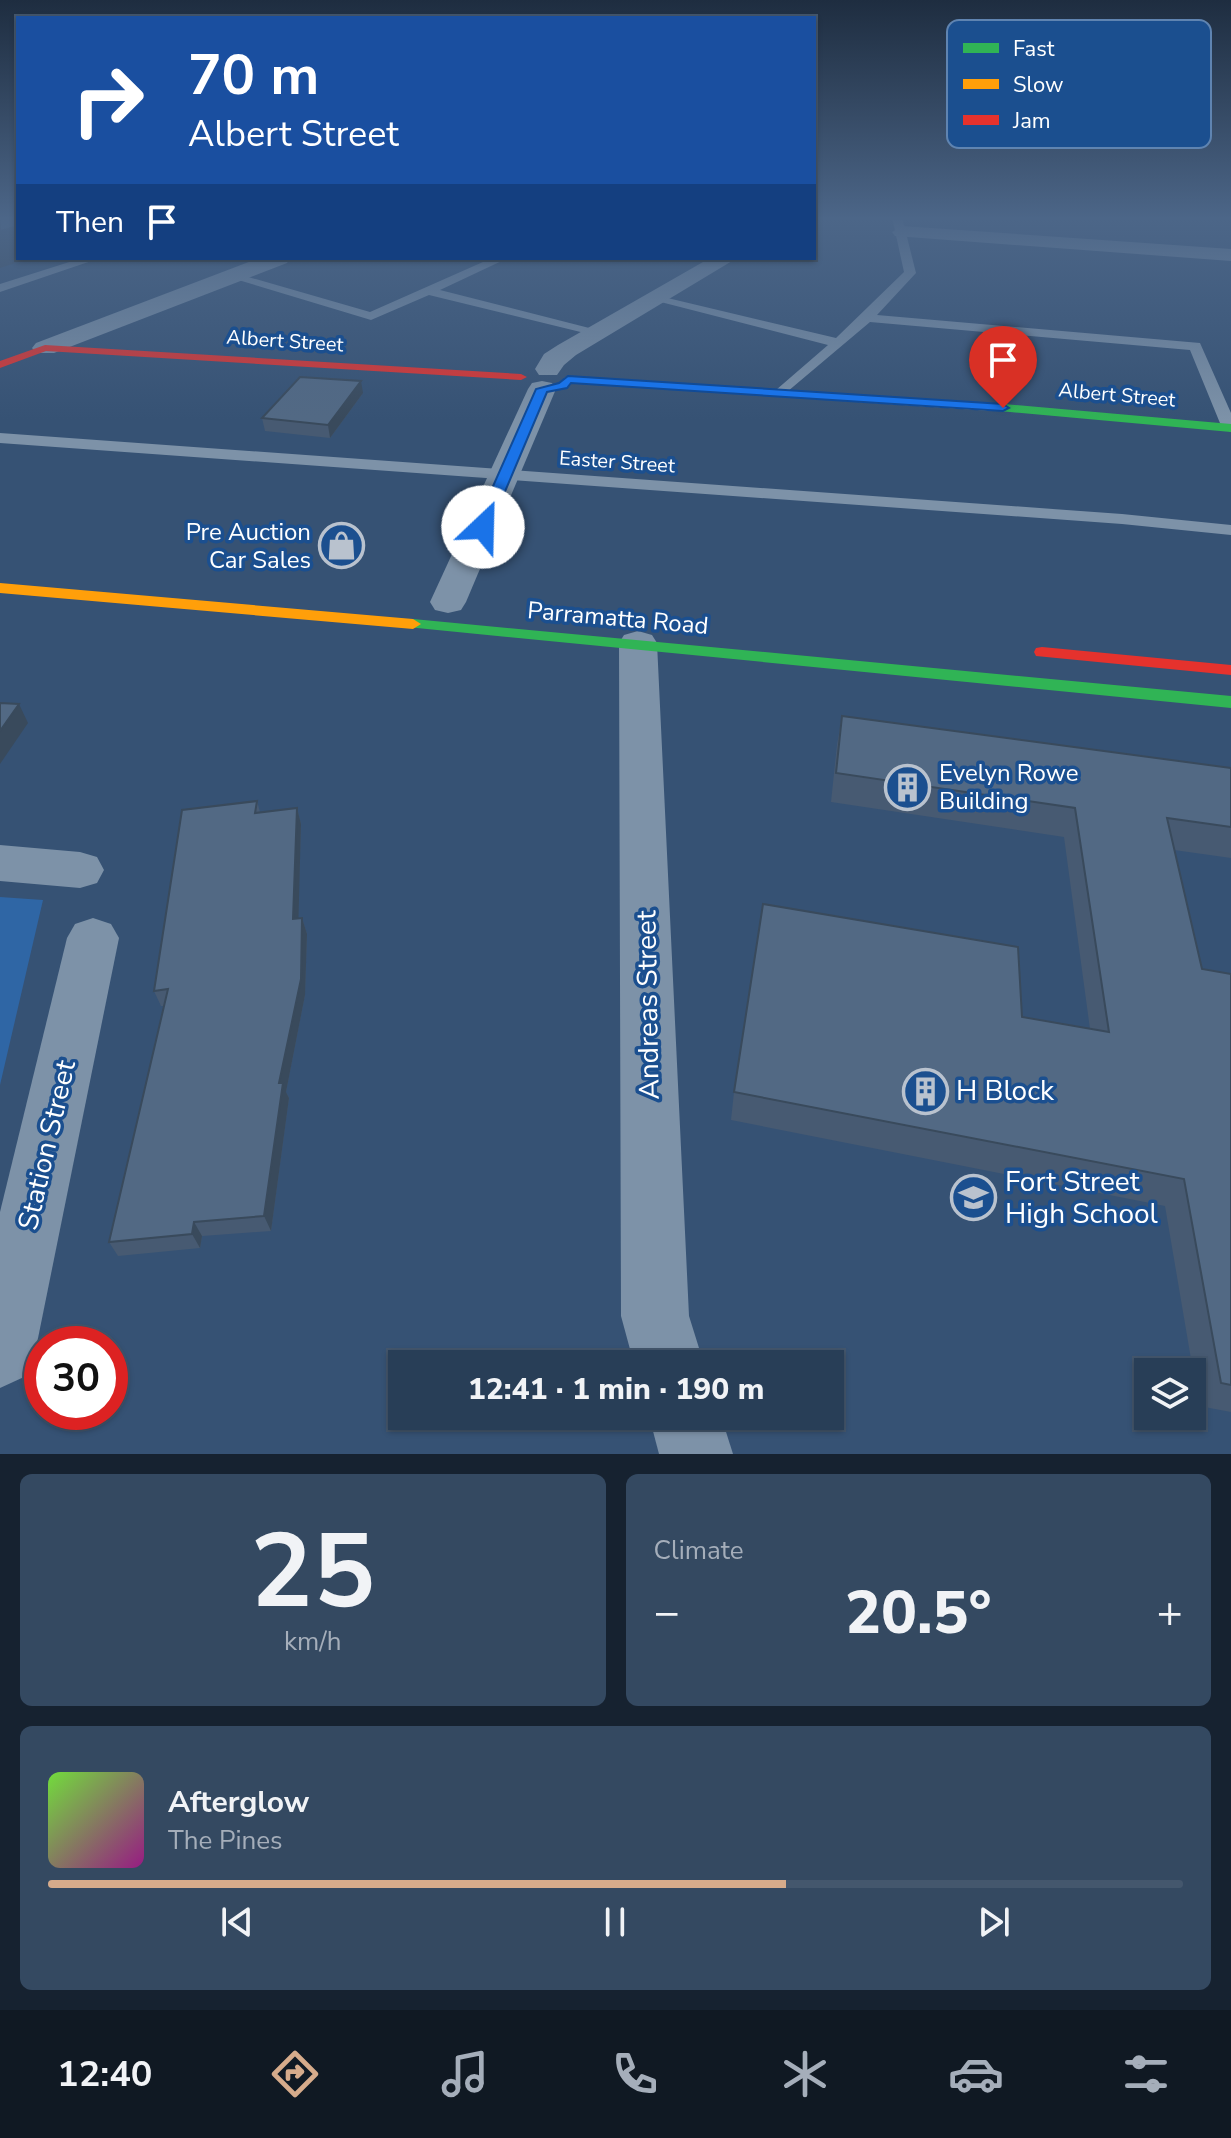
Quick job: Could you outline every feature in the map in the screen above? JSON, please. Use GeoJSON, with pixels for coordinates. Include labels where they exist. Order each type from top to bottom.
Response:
{"type":"FeatureCollection","features":[{"type":"Feature","properties":{"kind":"main road"},"geometry":{"type":"LineString","coordinates":[[0,365],[45,348]]}},
{"type":"Feature","properties":{"kind":"main road","name":"Albert Street"},"geometry":{"type":"LineString","coordinates":[[45,348],[1067,412],[1231,428]]}},
{"type":"Feature","properties":{"kind":"main road","name":"Parramatta Road"},"geometry":{"type":"LineString","coordinates":[[0,588],[638,643],[1231,702]]}},
{"type":"Feature","properties":{"kind":"main road"},"geometry":{"type":"LineString","coordinates":[[1028,651],[1231,670]]}},
{"type":"Feature","properties":{"kind":"street"},"geometry":{"type":"LineString","coordinates":[[45,348],[208,285]]}},
{"type":"Feature","properties":{"kind":"street"},"geometry":{"type":"LineString","coordinates":[[448,602],[553,360],[679,285]]}},
{"type":"Feature","properties":{"kind":"street","name":"Andreas Street"},"geometry":{"type":"LineString","coordinates":[[638,643],[655,1316],[665,1350]]}},
{"type":"Feature","properties":{"kind":"street"},"geometry":{"type":"LineString","coordinates":[[0,863],[80,870]]}},
{"type":"Feature","properties":{"kind":"street","name":"Station Street"},"geometry":{"type":"LineString","coordinates":[[0,1353],[93,938]]}},
{"type":"Feature","properties":{"kind":"street"},"geometry":{"type":"LineString","coordinates":[[689,1430],[696,1454]]}},
{"type":"Feature","properties":{"kind":"lane"},"geometry":{"type":"LineString","coordinates":[[262,285],[371,316],[443,285]]}},
{"type":"Feature","properties":{"kind":"lane"},"geometry":{"type":"LineString","coordinates":[[781,393],[867,318],[899,285]]}},
{"type":"Feature","properties":{"kind":"lane"},"geometry":{"type":"LineString","coordinates":[[429,291],[596,334]]}},
{"type":"Feature","properties":{"kind":"lane"},"geometry":{"type":"LineString","coordinates":[[655,299],[838,343]]}},
{"type":"Feature","properties":{"kind":"lane"},"geometry":{"type":"LineString","coordinates":[[867,318],[1195,346],[1231,428]]}},
{"type":"Feature","properties":{"kind":"lane","name":"Easter Street"},"geometry":{"type":"LineString","coordinates":[[0,438],[1122,519],[1231,530]]}},
{"type":"Feature","properties":{"kind":"shaded area"},"geometry":{"type":"Polygon","coordinates":[[[0,897],[43,900],[0,1085],[0,897]]]}},
{"type":"Feature","properties":{"kind":"building"},"geometry":{"type":"Polygon","coordinates":[[[300,377],[361,381],[328,425],[262,418],[300,377]]]}},
{"type":"Feature","properties":{"kind":"building"},"geometry":{"type":"Polygon","coordinates":[[[0,703],[19,704],[0,731],[0,703]]]}},
{"type":"Feature","properties":{"kind":"building"},"geometry":{"type":"Polygon","coordinates":[[[842,716],[1231,768],[1231,827],[1167,818],[1202,969],[1231,974],[1231,1385],[1221,1383],[1184,1179],[734,1092],[763,904],[1018,947],[1022,1017],[1109,1032],[1075,808],[836,773],[842,716]]]}},
{"type":"Feature","properties":{"kind":"building"},"geometry":{"type":"Polygon","coordinates":[[[257,801],[255,813],[297,808],[293,919],[302,918],[301,979],[279,1083],[283,1083],[264,1216],[194,1222],[192,1234],[109,1242],[168,989],[154,991],[182,810],[257,801]]]}},
{"type":"Feature","properties":{"kind":"traffic: fast"},"geometry":{"type":"LineString","coordinates":[[992,407],[1231,428]]}},
{"type":"Feature","properties":{"kind":"traffic: fast"},"geometry":{"type":"LineString","coordinates":[[413,624],[1231,702]]}},
{"type":"Feature","properties":{"kind":"traffic: slow"},"geometry":{"type":"LineString","coordinates":[[568,380],[992,407]]}},
{"type":"Feature","properties":{"kind":"traffic: slow"},"geometry":{"type":"LineString","coordinates":[[0,588],[413,624]]}},
{"type":"Feature","properties":{"kind":"traffic: jam"},"geometry":{"type":"LineString","coordinates":[[0,365],[45,348],[521,377]]}},
{"type":"Feature","properties":{"kind":"traffic: jam"},"geometry":{"type":"LineString","coordinates":[[1042,652],[1231,670]]}},
{"type":"Feature","properties":{"kind":"place","name":"Pre Auction Car Sales"},"geometry":{"type":"Point","coordinates":[342,546]}},
{"type":"Feature","properties":{"kind":"place","name":"Evelyn Rowe Building"},"geometry":{"type":"Point","coordinates":[908,787]}},
{"type":"Feature","properties":{"kind":"place","name":"H Block"},"geometry":{"type":"Point","coordinates":[925,1091]}},
{"type":"Feature","properties":{"kind":"place","name":"Fort Street High School"},"geometry":{"type":"Point","coordinates":[974,1198]}},
{"type":"Feature","properties":{"kind":"route"},"geometry":{"type":"LineString","coordinates":[[483,527],[542,389],[563,386],[568,380],[1003,408]]}}]}
